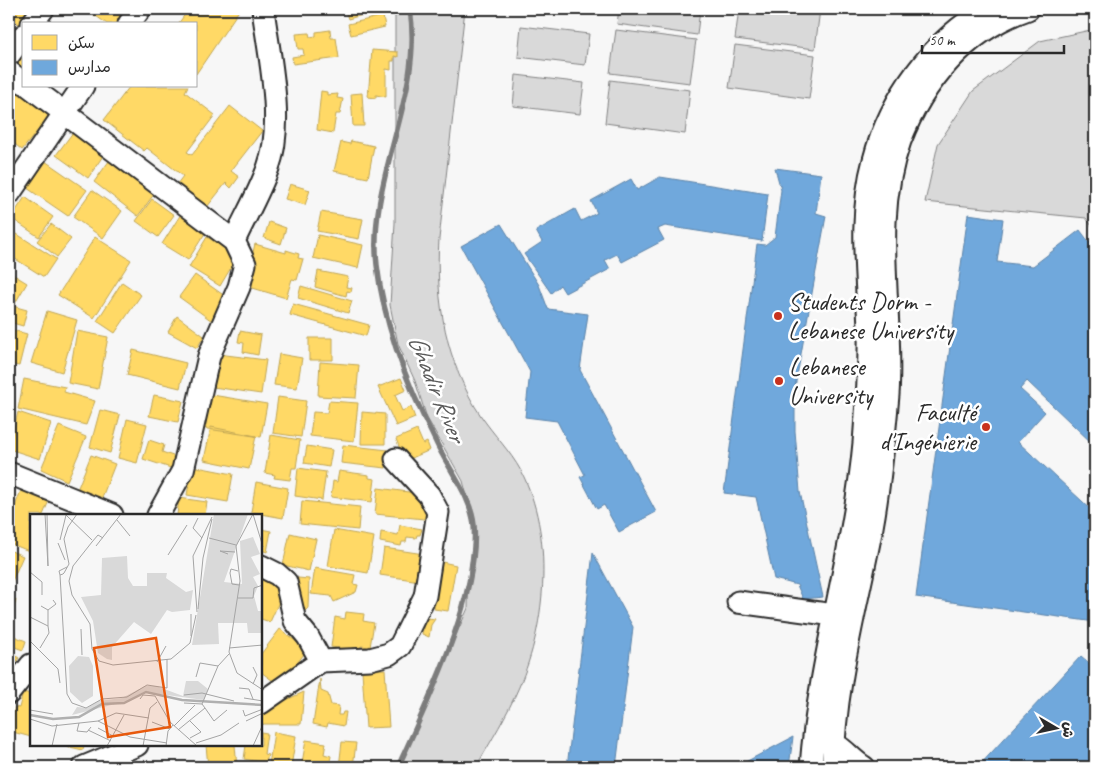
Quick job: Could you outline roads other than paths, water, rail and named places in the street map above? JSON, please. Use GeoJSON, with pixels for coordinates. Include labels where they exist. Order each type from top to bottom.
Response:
{"type":"FeatureCollection","features":[{"type":"Feature","properties":{"kind":"street"},"geometry":{"type":"LineString","coordinates":[[33,22],[43,9]]}},
{"type":"Feature","properties":{"kind":"street"},"geometry":{"type":"LineString","coordinates":[[130,22],[140,9]]}},
{"type":"Feature","properties":{"kind":"street"},"geometry":{"type":"LineString","coordinates":[[234,241],[269,167],[274,142],[274,106],[263,9]]}},
{"type":"Feature","properties":{"kind":"street"},"geometry":{"type":"LineString","coordinates":[[881,171],[889,115],[904,89],[952,33],[988,9]]}},
{"type":"Feature","properties":{"kind":"street"},"geometry":{"type":"LineString","coordinates":[[812,767],[823,741],[848,646],[872,525],[888,396],[888,312],[874,255],[865,203],[881,171],[900,141],[922,94],[944,64],[990,28],[1028,9]]}},
{"type":"Feature","properties":{"kind":"street"},"geometry":{"type":"LineString","coordinates":[[9,55],[22,38]]}},
{"type":"Feature","properties":{"kind":"street"},"geometry":{"type":"LineString","coordinates":[[9,72],[22,82]]}},
{"type":"Feature","properties":{"kind":"street"},"geometry":{"type":"LineString","coordinates":[[32,88],[234,241],[245,264],[238,287],[209,356],[183,470],[159,514]]}},
{"type":"Feature","properties":{"kind":"street"},"geometry":{"type":"LineString","coordinates":[[9,194],[82,88]]}},
{"type":"Feature","properties":{"kind":"street"},"geometry":{"type":"LineString","coordinates":[[833,767],[823,741],[834,615],[853,524],[868,398],[869,333],[874,255]]}},
{"type":"Feature","properties":{"kind":"street"},"geometry":{"type":"LineString","coordinates":[[262,702],[321,661],[370,659],[388,654],[400,646],[425,596],[438,512],[429,495],[396,459]]}},
{"type":"Feature","properties":{"kind":"street"},"geometry":{"type":"LineString","coordinates":[[9,473],[110,514]]}},
{"type":"Feature","properties":{"kind":"street"},"geometry":{"type":"LineString","coordinates":[[262,566],[277,574],[286,582],[295,621],[308,637],[321,661]]}},
{"type":"Feature","properties":{"kind":"street"},"geometry":{"type":"LineString","coordinates":[[738,602],[834,615]]}},
{"type":"Feature","properties":{"kind":"street"},"geometry":{"type":"LineString","coordinates":[[9,692],[30,666]]}},
{"type":"Feature","properties":{"kind":"street"},"geometry":{"type":"LineString","coordinates":[[823,741],[864,767]]}},
{"type":"Feature","properties":{"kind":"street"},"geometry":{"type":"LineString","coordinates":[[84,767],[135,746]]}},
{"type":"Feature","properties":{"kind":"waterway","name":"Ghadir River"},"geometry":{"type":"LineString","coordinates":[[398,767],[449,649],[469,584],[474,553],[472,514],[464,493],[441,452],[407,378],[385,311],[377,265],[376,233],[380,201],[409,73],[412,41],[410,9]]}},
{"type":"Feature","properties":{"kind":"place","name":"Students Dorm - Lebanese University"},"geometry":{"type":"Point","coordinates":[778,316]}},
{"type":"Feature","properties":{"kind":"place","name":"Lebanese University"},"geometry":{"type":"Point","coordinates":[779,381]}},
{"type":"Feature","properties":{"kind":"place","name":"Faculté d'Ingénierie"},"geometry":{"type":"Point","coordinates":[986,427]}}]}
